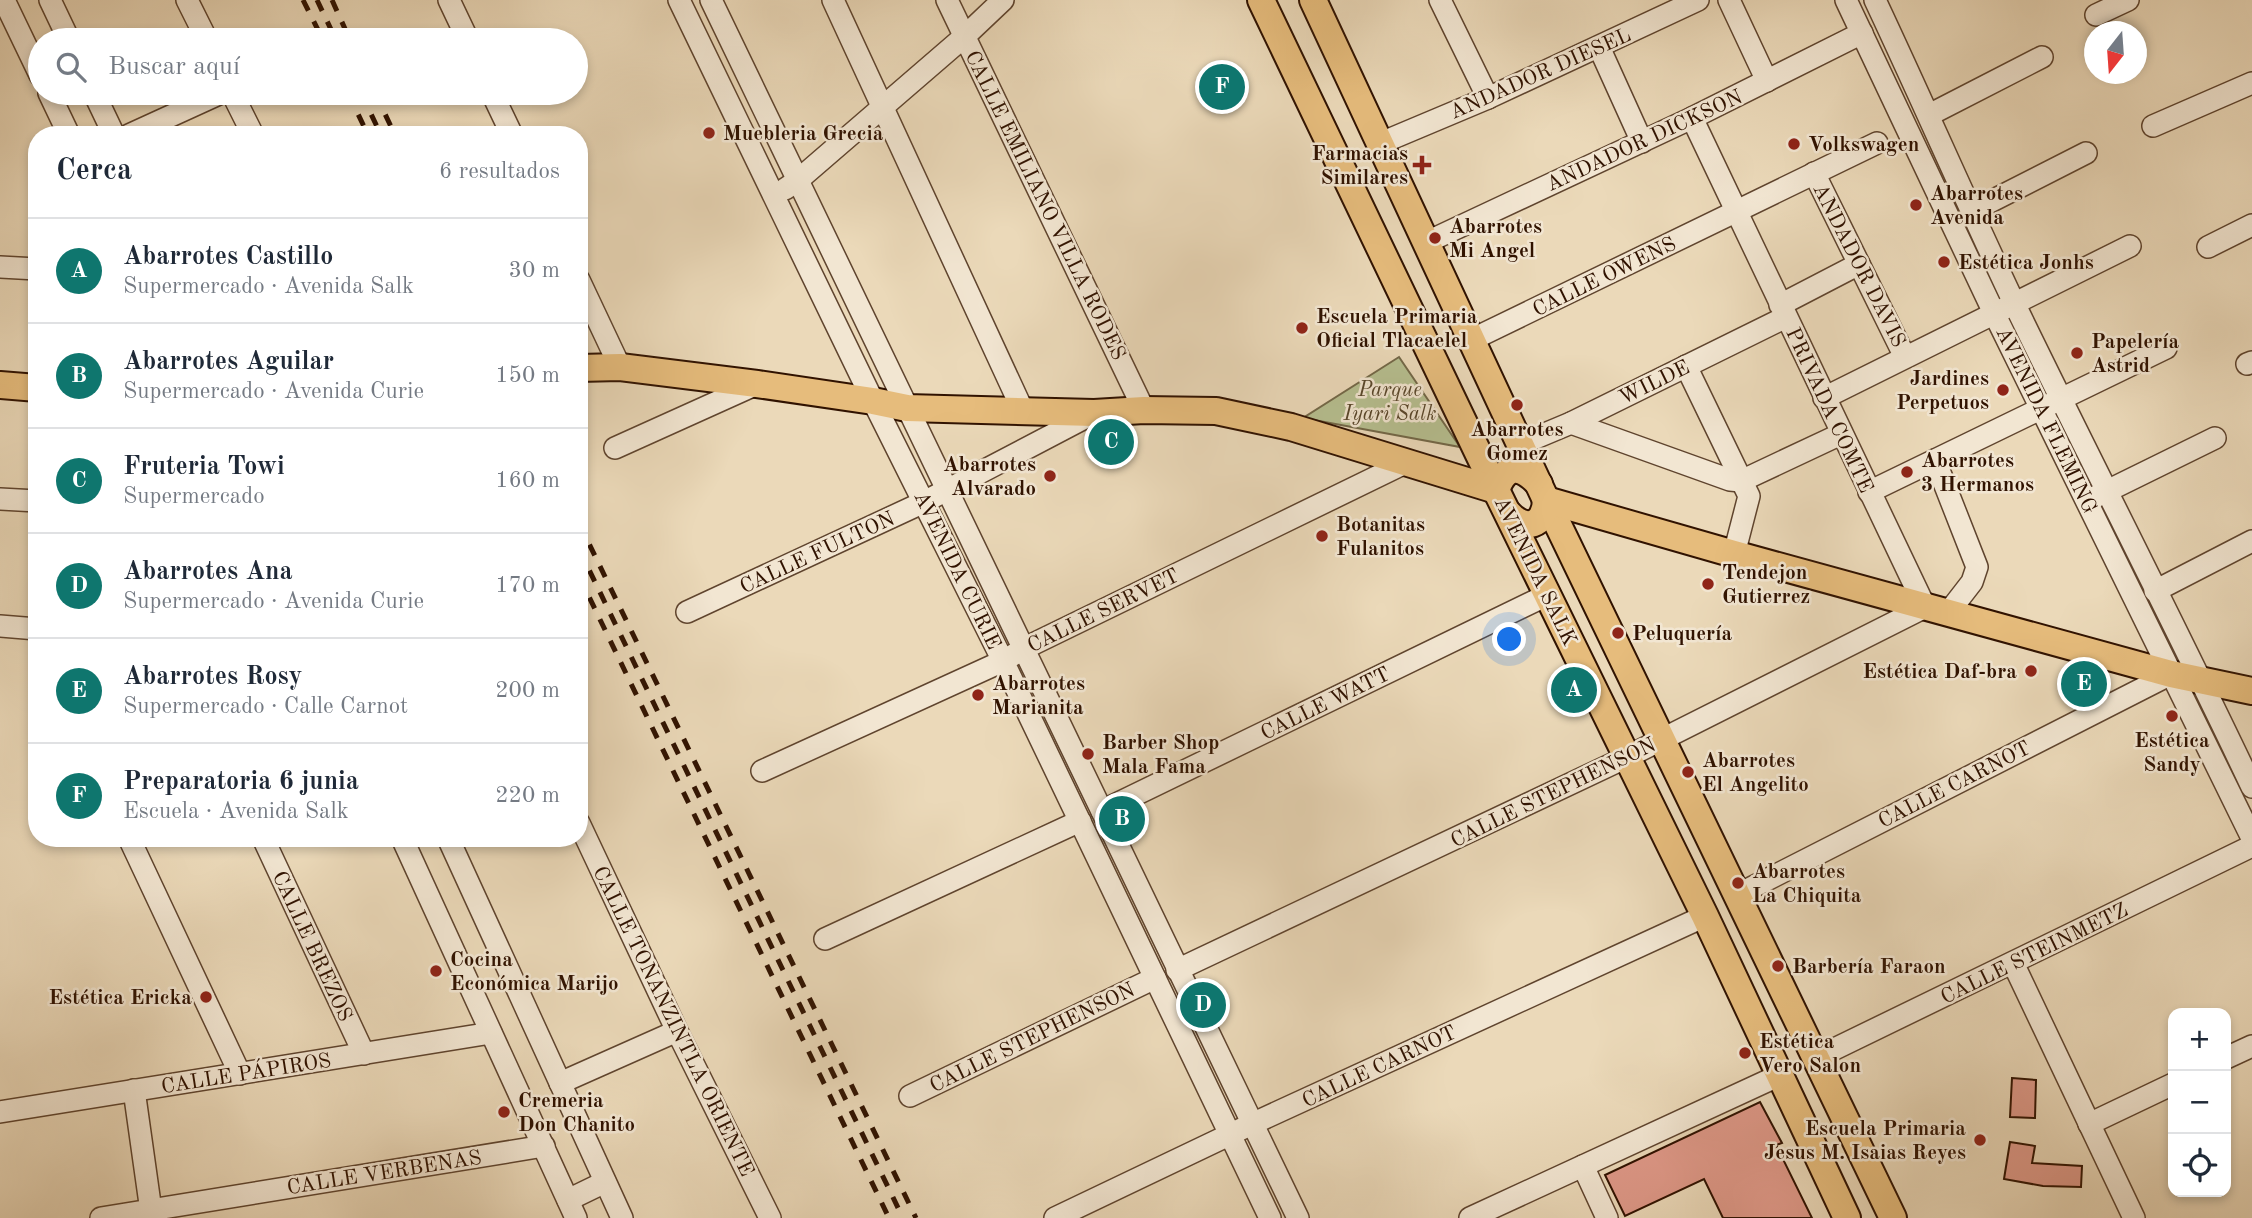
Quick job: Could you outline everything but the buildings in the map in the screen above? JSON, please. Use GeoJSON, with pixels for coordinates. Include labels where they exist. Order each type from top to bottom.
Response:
{"type":"FeatureCollection","features":[{"type":"Feature","properties":{"kind":"main road","name":"AVENIDA SALK"},"geometry":{"type":"LineString","coordinates":[[1261,0],[1547,596],[1705,916],[1847,1218]]}},
{"type":"Feature","properties":{"kind":"main road","name":"AVENIDA SALK"},"geometry":{"type":"LineString","coordinates":[[1313,0],[1542,492],[1893,1218]]}},
{"type":"Feature","properties":{"kind":"main road"},"geometry":{"type":"LineString","coordinates":[[588,368],[620,367],[757,384],[906,408],[1094,414],[1144,410],[1216,411],[1292,427],[1405,463],[1502,502],[1517,522],[1524,524],[1536,522],[1544,512],[1542,492]]}},
{"type":"Feature","properties":{"kind":"main road"},"geometry":{"type":"LineString","coordinates":[[0,386],[28,388]]}},
{"type":"Feature","properties":{"kind":"main road"},"geometry":{"type":"LineString","coordinates":[[1502,502],[1502,477],[1511,470],[1524,470],[1542,492],[1734,554],[2171,674],[2252,691]]}},
{"type":"Feature","properties":{"kind":"street"},"geometry":{"type":"LineString","coordinates":[[4,0],[28,50]]}},
{"type":"Feature","properties":{"kind":"street"},"geometry":{"type":"LineString","coordinates":[[50,0],[63,28]]}},
{"type":"Feature","properties":{"kind":"street"},"geometry":{"type":"LineString","coordinates":[[187,0],[201,28]]}},
{"type":"Feature","properties":{"kind":"street"},"geometry":{"type":"LineString","coordinates":[[449,0],[462,28]]}},
{"type":"Feature","properties":{"kind":"street","name":"AVENIDA CURIE"},"geometry":{"type":"LineString","coordinates":[[679,0],[873,401],[1003,661],[1270,1218]]}},
{"type":"Feature","properties":{"kind":"street","name":"AVENIDA CURIE"},"geometry":{"type":"LineString","coordinates":[[711,0],[1298,1218]]}},
{"type":"Feature","properties":{"kind":"street"},"geometry":{"type":"LineString","coordinates":[[833,0],[1023,411]]}},
{"type":"Feature","properties":{"kind":"street","name":"CALLE EMILIANO VILLA RODES"},"geometry":{"type":"LineString","coordinates":[[947,0],[1144,410]]}},
{"type":"Feature","properties":{"kind":"street"},"geometry":{"type":"LineString","coordinates":[[774,195],[797,181],[1003,0]]}},
{"type":"Feature","properties":{"kind":"street","name":"ANDADOR DIESEL"},"geometry":{"type":"LineString","coordinates":[[1381,144],[1488,98],[1698,0]]}},
{"type":"Feature","properties":{"kind":"street"},"geometry":{"type":"LineString","coordinates":[[1728,0],[1767,81]]}},
{"type":"Feature","properties":{"kind":"street","name":"AVENIDA FLEMING"},"geometry":{"type":"LineString","coordinates":[[1846,0],[1995,315],[2252,838]]}},
{"type":"Feature","properties":{"kind":"street","name":"AVENIDA FLEMING"},"geometry":{"type":"LineString","coordinates":[[1875,0],[2015,305],[2252,787]]}},
{"type":"Feature","properties":{"kind":"street"},"geometry":{"type":"LineString","coordinates":[[2096,15],[2128,0]]}},
{"type":"Feature","properties":{"kind":"street"},"geometry":{"type":"LineString","coordinates":[[1446,2],[1488,98]]}},
{"type":"Feature","properties":{"kind":"street","name":"ANDADOR DICKSON"},"geometry":{"type":"LineString","coordinates":[[1425,243],[1692,118],[1862,33]]}},
{"type":"Feature","properties":{"kind":"street"},"geometry":{"type":"LineString","coordinates":[[1599,47],[1642,142]]}},
{"type":"Feature","properties":{"kind":"street"},"geometry":{"type":"LineString","coordinates":[[1929,114],[2042,57]]}},
{"type":"Feature","properties":{"kind":"street"},"geometry":{"type":"LineString","coordinates":[[2153,126],[2252,83]]}},
{"type":"Feature","properties":{"kind":"street"},"geometry":{"type":"LineString","coordinates":[[55,105],[65,126]]}},
{"type":"Feature","properties":{"kind":"street"},"geometry":{"type":"LineString","coordinates":[[100,105],[110,126]]}},
{"type":"Feature","properties":{"kind":"street"},"geometry":{"type":"LineString","coordinates":[[149,126],[195,105]]}},
{"type":"Feature","properties":{"kind":"street"},"geometry":{"type":"LineString","coordinates":[[238,105],[248,126]]}},
{"type":"Feature","properties":{"kind":"street"},"geometry":{"type":"LineString","coordinates":[[498,105],[508,126]]}},
{"type":"Feature","properties":{"kind":"street","name":"PRIVADA COMTE"},"geometry":{"type":"LineString","coordinates":[[1692,118],[1869,492],[1937,610]]}},
{"type":"Feature","properties":{"kind":"street","name":"CALLE OWENS"},"geometry":{"type":"LineString","coordinates":[[1471,340],[1877,143]]}},
{"type":"Feature","properties":{"kind":"street"},"geometry":{"type":"LineString","coordinates":[[1972,211],[2086,153]]}},
{"type":"Feature","properties":{"kind":"street","name":"ANDADOR DAVIS"},"geometry":{"type":"LineString","coordinates":[[1814,173],[1905,356]]}},
{"type":"Feature","properties":{"kind":"street"},"geometry":{"type":"LineString","coordinates":[[2208,247],[2252,225]]}},
{"type":"Feature","properties":{"kind":"street"},"geometry":{"type":"LineString","coordinates":[[1824,398],[2130,246]]}},
{"type":"Feature","properties":{"kind":"street","name":"WILDE"},"geometry":{"type":"LineString","coordinates":[[1521,444],[1571,423],[1686,366],[1859,264]]}},
{"type":"Feature","properties":{"kind":"street"},"geometry":{"type":"LineString","coordinates":[[0,267],[28,269]]}},
{"type":"Feature","properties":{"kind":"street"},"geometry":{"type":"LineString","coordinates":[[588,299],[620,367]]}},
{"type":"Feature","properties":{"kind":"street"},"geometry":{"type":"LineString","coordinates":[[1869,492],[2166,348]]}},
{"type":"Feature","properties":{"kind":"street"},"geometry":{"type":"LineString","coordinates":[[1686,366],[1749,496],[1734,554]]}},
{"type":"Feature","properties":{"kind":"street"},"geometry":{"type":"LineString","coordinates":[[615,448],[757,384]]}},
{"type":"Feature","properties":{"kind":"street","name":"CALLE FULTON"},"geometry":{"type":"LineString","coordinates":[[687,612],[947,491],[1094,414]]}},
{"type":"Feature","properties":{"kind":"street"},"geometry":{"type":"LineString","coordinates":[[1571,423],[1730,480],[1741,481],[1842,435]]}},
{"type":"Feature","properties":{"kind":"street"},"geometry":{"type":"LineString","coordinates":[[2086,501],[2215,438]]}},
{"type":"Feature","properties":{"kind":"street"},"geometry":{"type":"LineString","coordinates":[[1934,460],[1977,567],[1972,582],[1937,610]]}},
{"type":"Feature","properties":{"kind":"street","name":"CALLE SERVET"},"geometry":{"type":"LineString","coordinates":[[762,771],[1003,661],[1405,463]]}},
{"type":"Feature","properties":{"kind":"street"},"geometry":{"type":"LineString","coordinates":[[0,499],[28,501]]}},
{"type":"Feature","properties":{"kind":"street"},"geometry":{"type":"LineString","coordinates":[[2155,590],[2252,541]]}},
{"type":"Feature","properties":{"kind":"street","name":"CALLE WATT"},"geometry":{"type":"LineString","coordinates":[[1102,811],[1547,596]]}},
{"type":"Feature","properties":{"kind":"street","name":"CALLE STEPHENSON"},"geometry":{"type":"LineString","coordinates":[[1177,970],[1937,610]]}},
{"type":"Feature","properties":{"kind":"street"},"geometry":{"type":"LineString","coordinates":[[0,626],[28,632]]}},
{"type":"Feature","properties":{"kind":"street","name":"CALLE CARNOT"},"geometry":{"type":"LineString","coordinates":[[1737,895],[2171,674]]}},
{"type":"Feature","properties":{"kind":"street"},"geometry":{"type":"LineString","coordinates":[[825,939],[1080,821]]}},
{"type":"Feature","properties":{"kind":"street","name":"CALLE TONANZINTLA ORIENTE"},"geometry":{"type":"LineString","coordinates":[[588,842],[677,1031],[770,1218]]}},
{"type":"Feature","properties":{"kind":"street","name":"CALLE STEINMETZ"},"geometry":{"type":"LineString","coordinates":[[1816,1058],[2252,846]]}},
{"type":"Feature","properties":{"kind":"street"},"geometry":{"type":"LineString","coordinates":[[134,847],[240,1073]]}},
{"type":"Feature","properties":{"kind":"street","name":"CALLE BREZOS"},"geometry":{"type":"LineString","coordinates":[[266,847],[364,1054]]}},
{"type":"Feature","properties":{"kind":"street"},"geometry":{"type":"LineString","coordinates":[[406,847],[572,1209],[605,1182]]}},
{"type":"Feature","properties":{"kind":"street"},"geometry":{"type":"LineString","coordinates":[[452,847],[622,1218]]}},
{"type":"Feature","properties":{"kind":"street","name":"CALLE CARNOT"},"geometry":{"type":"LineString","coordinates":[[1055,1218],[1254,1123],[1705,916]]}},
{"type":"Feature","properties":{"kind":"street"},"geometry":{"type":"LineString","coordinates":[[2013,963],[2134,1218]]}},
{"type":"Feature","properties":{"kind":"street","name":"CALLE STEPHENSON"},"geometry":{"type":"LineString","coordinates":[[910,1096],[1155,978]]}},
{"type":"Feature","properties":{"kind":"street"},"geometry":{"type":"LineString","coordinates":[[560,1083],[677,1031]]}},
{"type":"Feature","properties":{"kind":"street","name":"CALLE PÁPIROS"},"geometry":{"type":"LineString","coordinates":[[0,1112],[491,1033]]}},
{"type":"Feature","properties":{"kind":"street"},"geometry":{"type":"LineString","coordinates":[[2231,1056],[2252,1046]]}},
{"type":"Feature","properties":{"kind":"street"},"geometry":{"type":"LineString","coordinates":[[1470,1218],[1780,1075]]}},
{"type":"Feature","properties":{"kind":"street"},"geometry":{"type":"LineString","coordinates":[[2089,1124],[2168,1086]]}},
{"type":"Feature","properties":{"kind":"street"},"geometry":{"type":"LineString","coordinates":[[134,1090],[151,1214]]}},
{"type":"Feature","properties":{"kind":"street","name":"CALLE VERBENAS"},"geometry":{"type":"LineString","coordinates":[[101,1218],[151,1214],[544,1146]]}},
{"type":"Feature","properties":{"kind":"street"},"geometry":{"type":"LineString","coordinates":[[1583,1166],[1607,1218]]}},
{"type":"Feature","properties":{"kind":"green space","name":"Parque Iyari Salk"},"geometry":{"type":"Polygon","coordinates":[[[1399,357],[1460,447],[1303,418],[1399,357]]]}},
{"type":"Feature","properties":{"kind":"railway"},"geometry":{"type":"LineString","coordinates":[[303,0],[317,28]]}},
{"type":"Feature","properties":{"kind":"railway"},"geometry":{"type":"LineString","coordinates":[[317,0],[330,28]]}},
{"type":"Feature","properties":{"kind":"railway"},"geometry":{"type":"LineString","coordinates":[[332,0],[345,28]]}},
{"type":"Feature","properties":{"kind":"railway"},"geometry":{"type":"LineString","coordinates":[[354,105],[364,126]]}},
{"type":"Feature","properties":{"kind":"railway"},"geometry":{"type":"LineString","coordinates":[[367,105],[377,126]]}},
{"type":"Feature","properties":{"kind":"railway"},"geometry":{"type":"LineString","coordinates":[[381,105],[391,126]]}},
{"type":"Feature","properties":{"kind":"railway"},"geometry":{"type":"LineString","coordinates":[[588,542],[916,1218]]}},
{"type":"Feature","properties":{"kind":"railway"},"geometry":{"type":"LineString","coordinates":[[588,568],[903,1218]]}},
{"type":"Feature","properties":{"kind":"railway"},"geometry":{"type":"LineString","coordinates":[[588,595],[889,1218]]}},
{"type":"Feature","properties":{"kind":"place","name":"Preparatoria 6 junia"},"geometry":{"type":"Point","coordinates":[1222,87]}},
{"type":"Feature","properties":{"kind":"place","name":"Muebleria Grecia"},"geometry":{"type":"Point","coordinates":[709,133]}},
{"type":"Feature","properties":{"kind":"place","name":"Volkswagen"},"geometry":{"type":"Point","coordinates":[1794,144]}},
{"type":"Feature","properties":{"kind":"place","name":"Farmacias Similares"},"geometry":{"type":"Point","coordinates":[1422,165]}},
{"type":"Feature","properties":{"kind":"place","name":"Abarrotes Avenida"},"geometry":{"type":"Point","coordinates":[1916,205]}},
{"type":"Feature","properties":{"kind":"place","name":"Abarrotes Mi Angel"},"geometry":{"type":"Point","coordinates":[1435,238]}},
{"type":"Feature","properties":{"kind":"place","name":"Estética Jonhs"},"geometry":{"type":"Point","coordinates":[1944,262]}},
{"type":"Feature","properties":{"kind":"place","name":"Escuela Primaria Oficial Tlacaelel"},"geometry":{"type":"Point","coordinates":[1302,328]}},
{"type":"Feature","properties":{"kind":"place","name":"Papelería Astrid"},"geometry":{"type":"Point","coordinates":[2077,353]}},
{"type":"Feature","properties":{"kind":"place","name":"Jardines Perpetuos"},"geometry":{"type":"Point","coordinates":[2003,390]}},
{"type":"Feature","properties":{"kind":"place","name":"Abarrotes Gomez"},"geometry":{"type":"Point","coordinates":[1517,405]}},
{"type":"Feature","properties":{"kind":"place","name":"Fruteria Towi"},"geometry":{"type":"Point","coordinates":[1111,442]}},
{"type":"Feature","properties":{"kind":"place","name":"Abarrotes 3 Hermanos"},"geometry":{"type":"Point","coordinates":[1907,472]}},
{"type":"Feature","properties":{"kind":"place","name":"Abarrotes Alvarado"},"geometry":{"type":"Point","coordinates":[1050,476]}},
{"type":"Feature","properties":{"kind":"place","name":"Botanitas Fulanitos"},"geometry":{"type":"Point","coordinates":[1322,536]}},
{"type":"Feature","properties":{"kind":"place","name":"Tendejon Gutierrez"},"geometry":{"type":"Point","coordinates":[1708,584]}},
{"type":"Feature","properties":{"kind":"place","name":"Peluquería"},"geometry":{"type":"Point","coordinates":[1618,633]}},
{"type":"Feature","properties":{"kind":"place","name":"Estética Daf-bra"},"geometry":{"type":"Point","coordinates":[2031,671]}},
{"type":"Feature","properties":{"kind":"place","name":"Abarrotes Rosy"},"geometry":{"type":"Point","coordinates":[2084,684]}},
{"type":"Feature","properties":{"kind":"place","name":"Abarrotes Castillo"},"geometry":{"type":"Point","coordinates":[1574,690]}},
{"type":"Feature","properties":{"kind":"place","name":"Abarrotes Marianita"},"geometry":{"type":"Point","coordinates":[978,695]}},
{"type":"Feature","properties":{"kind":"place","name":"Estética Sandy"},"geometry":{"type":"Point","coordinates":[2172,716]}},
{"type":"Feature","properties":{"kind":"place","name":"Barber Shop Mala Fama"},"geometry":{"type":"Point","coordinates":[1088,754]}},
{"type":"Feature","properties":{"kind":"place","name":"Abarrotes El Angelito"},"geometry":{"type":"Point","coordinates":[1688,772]}},
{"type":"Feature","properties":{"kind":"place","name":"Abarrotes Aguilar"},"geometry":{"type":"Point","coordinates":[1122,819]}},
{"type":"Feature","properties":{"kind":"place","name":"Abarrotes La Chiquita"},"geometry":{"type":"Point","coordinates":[1738,883]}},
{"type":"Feature","properties":{"kind":"place","name":"Barbería Faraon"},"geometry":{"type":"Point","coordinates":[1778,966]}},
{"type":"Feature","properties":{"kind":"place","name":"Cocina Económica Marijo"},"geometry":{"type":"Point","coordinates":[436,971]}},
{"type":"Feature","properties":{"kind":"place","name":"Estética Ericka"},"geometry":{"type":"Point","coordinates":[206,997]}},
{"type":"Feature","properties":{"kind":"place","name":"Abarrotes Ana"},"geometry":{"type":"Point","coordinates":[1203,1005]}},
{"type":"Feature","properties":{"kind":"place","name":"Estética Vero Salon"},"geometry":{"type":"Point","coordinates":[1745,1053]}},
{"type":"Feature","properties":{"kind":"place","name":"Cremeria Don Chanito"},"geometry":{"type":"Point","coordinates":[504,1112]}},
{"type":"Feature","properties":{"kind":"place","name":"Escuela Primaria Jesus M. Isaias Reyes"},"geometry":{"type":"Point","coordinates":[1980,1140]}}]}
